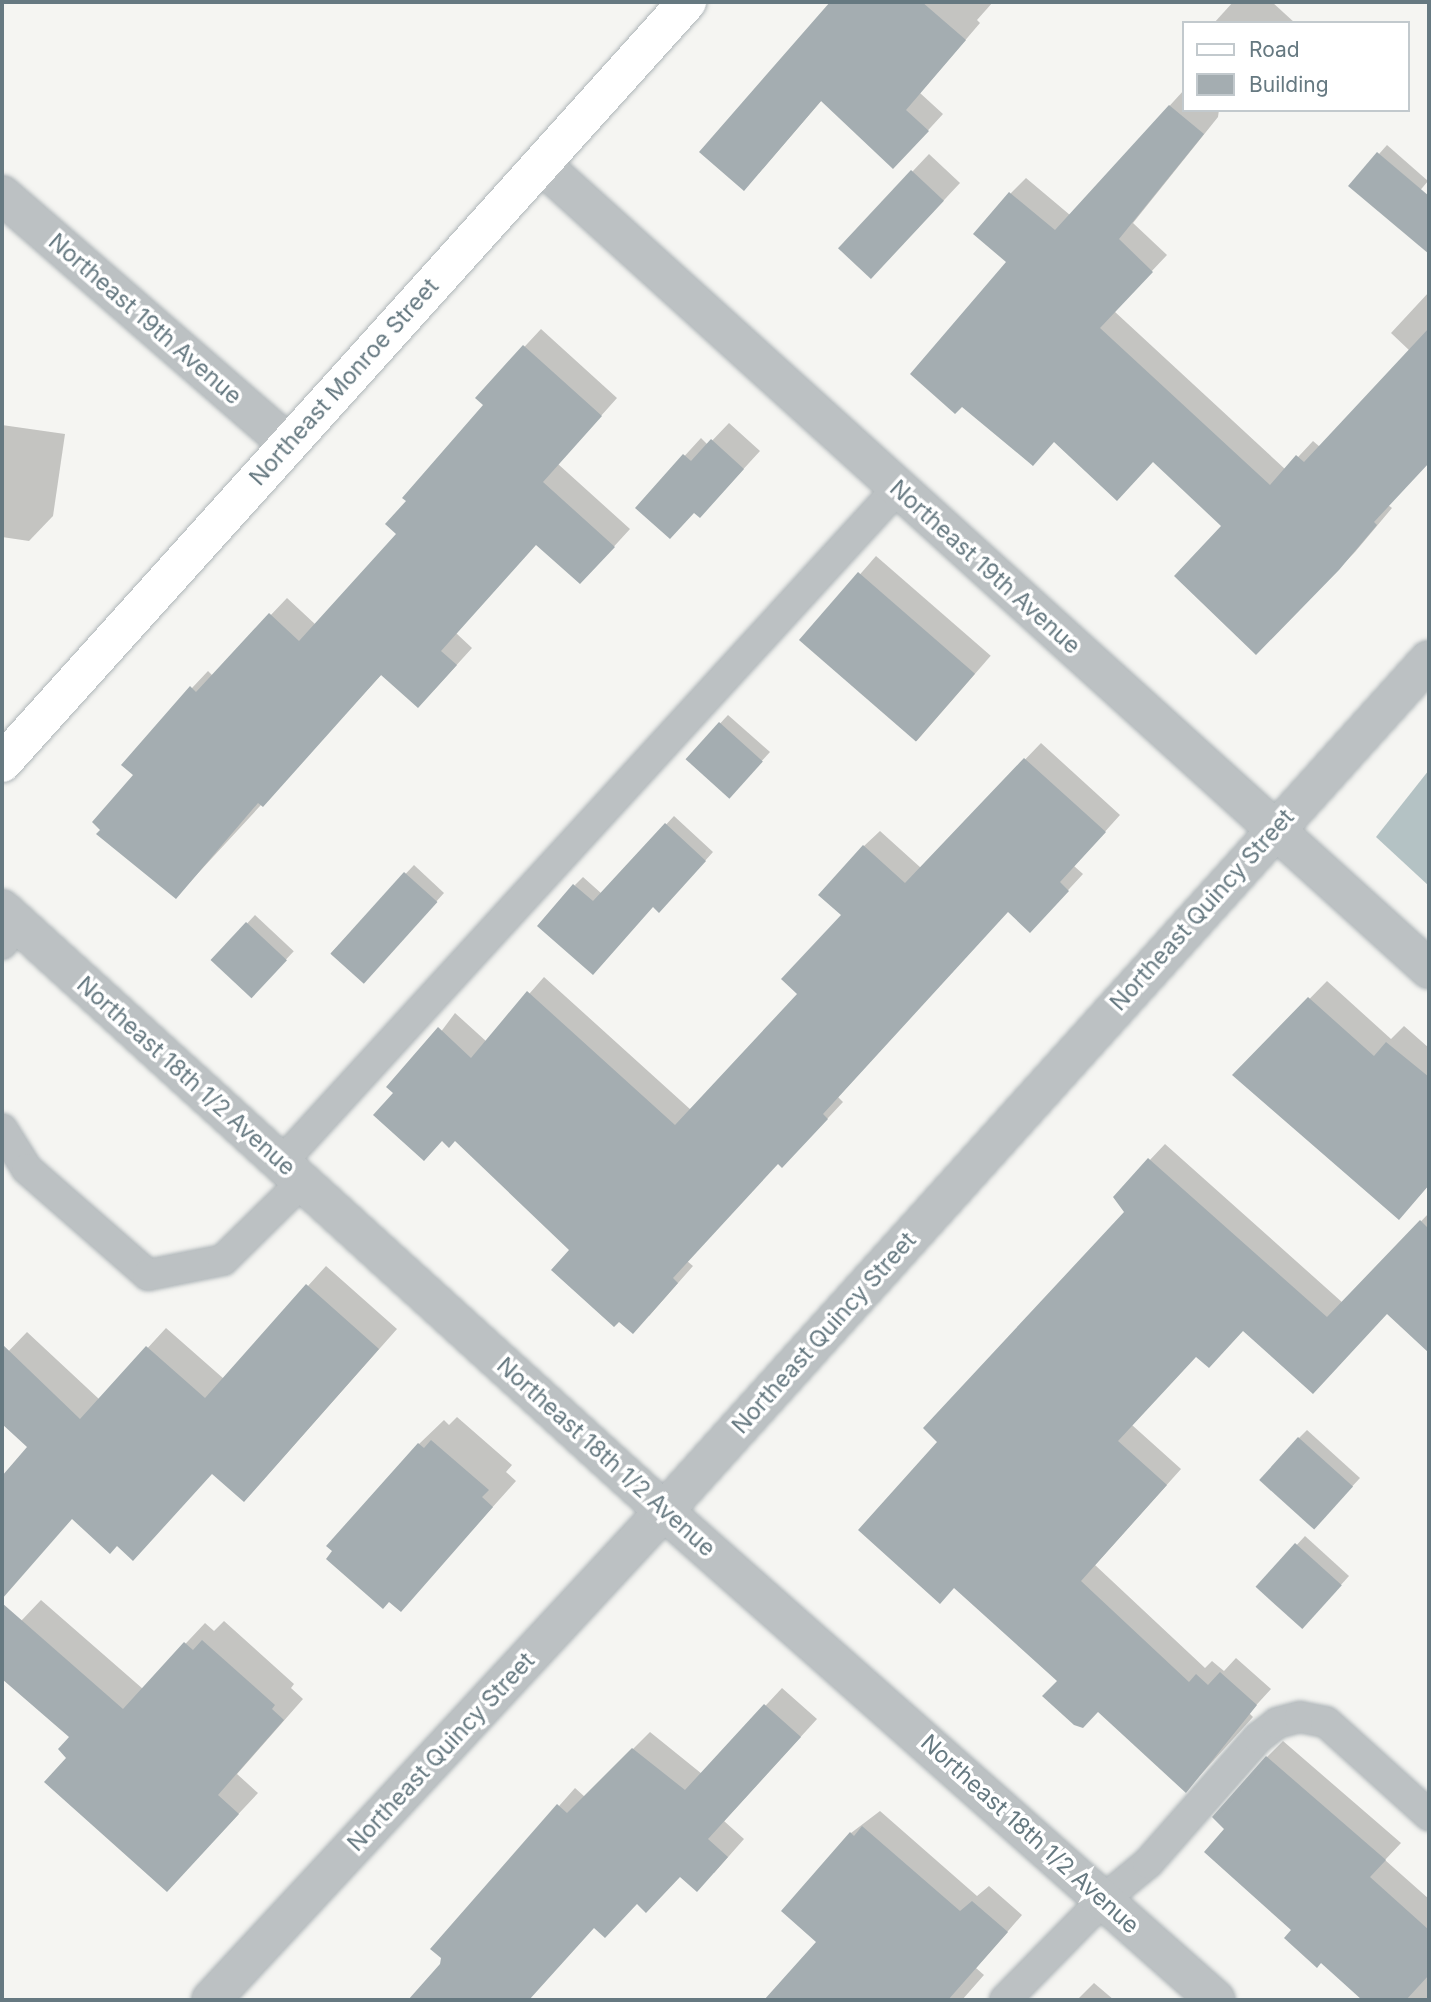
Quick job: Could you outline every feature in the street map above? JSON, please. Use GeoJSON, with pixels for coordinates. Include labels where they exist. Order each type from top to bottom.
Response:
{"type":"FeatureCollection","features":[{"type":"Feature","properties":{"kind":"street","name":"Northeast Monroe Street"},"geometry":{"type":"LineString","coordinates":[[2,763],[687,2]]}},
{"type":"Feature","properties":{"kind":"street","name":"Northeast 19th Avenue"},"geometry":{"type":"LineString","coordinates":[[541,164],[1429,969]]}},
{"type":"Feature","properties":{"kind":"street","name":"Northeast 19th Avenue"},"geometry":{"type":"LineString","coordinates":[[2,195],[288,444]]}},
{"type":"Feature","properties":{"kind":"street","name":"Northeast Quincy Street"},"geometry":{"type":"LineString","coordinates":[[211,2000],[664,1511],[1274,829],[1429,660]]}},
{"type":"Feature","properties":{"kind":"street","name":"Northeast 18th 1/2 Avenue"},"geometry":{"type":"LineString","coordinates":[[7,925],[292,1173],[664,1511],[1216,2000]]}},
{"type":"Feature","properties":{"kind":"lane"},"geometry":{"type":"LineString","coordinates":[[2,1129],[27,1169],[148,1275],[223,1260],[292,1173],[898,488]]}},
{"type":"Feature","properties":{"kind":"lane"},"geometry":{"type":"LineString","coordinates":[[1005,2000],[1104,1900],[1148,1863],[1258,1738],[1277,1724],[1300,1717],[1326,1723],[1429,1815]]}},
{"type":"Feature","properties":{"kind":"shaded area"},"geometry":{"type":"Polygon","coordinates":[[[1429,770],[1429,886],[1376,837],[1429,770]]]}},
{"type":"Feature","properties":{"kind":"building"},"geometry":{"type":"Polygon","coordinates":[[[830,2],[922,2],[966,40],[906,110],[929,131],[893,169],[821,101],[744,191],[699,152],[830,2]]]}},
{"type":"Feature","properties":{"kind":"building"},"geometry":{"type":"Polygon","coordinates":[[[1169,105],[1204,134],[1119,239],[1153,272],[1100,328],[1270,485],[1296,455],[1304,462],[1429,328],[1429,463],[1374,522],[1377,525],[1339,570],[1256,655],[1174,576],[1221,526],[1153,462],[1117,501],[1054,442],[1033,466],[962,407],[955,414],[910,374],[1006,262],[973,234],[1009,192],[1055,230],[1169,105]]]}},
{"type":"Feature","properties":{"kind":"building"},"geometry":{"type":"Polygon","coordinates":[[[1377,152],[1429,196],[1429,254],[1348,186],[1377,152]]]}},
{"type":"Feature","properties":{"kind":"building"},"geometry":{"type":"Polygon","coordinates":[[[911,170],[944,201],[871,279],[838,248],[911,170]]]}},
{"type":"Feature","properties":{"kind":"building"},"geometry":{"type":"Polygon","coordinates":[[[523,345],[602,416],[543,482],[615,547],[580,584],[536,545],[441,651],[457,665],[418,708],[381,675],[263,807],[258,803],[176,899],[96,834],[100,830],[92,822],[133,775],[121,765],[190,686],[196,692],[269,613],[299,641],[396,534],[385,524],[406,501],[402,498],[483,405],[475,398],[523,345]]]}},
{"type":"Feature","properties":{"kind":"building"},"geometry":{"type":"Polygon","coordinates":[[[711,439],[744,469],[700,518],[694,513],[670,539],[635,508],[683,454],[691,461],[711,439]]]}},
{"type":"Feature","properties":{"kind":"building"},"geometry":{"type":"Polygon","coordinates":[[[858,572],[975,674],[916,742],[799,640],[858,572]]]}},
{"type":"Feature","properties":{"kind":"building"},"geometry":{"type":"Polygon","coordinates":[[[719,722],[763,761],[729,799],[686,759],[719,722]]]}},
{"type":"Feature","properties":{"kind":"building"},"geometry":{"type":"Polygon","coordinates":[[[1024,758],[1106,832],[1060,882],[1069,891],[1030,933],[1008,912],[823,1114],[828,1119],[782,1168],[778,1164],[673,1278],[678,1283],[633,1334],[619,1322],[614,1327],[551,1270],[569,1250],[455,1141],[449,1148],[442,1141],[424,1161],[373,1115],[393,1093],[386,1087],[438,1027],[471,1058],[527,991],[675,1125],[797,994],[781,979],[841,915],[818,895],[863,845],[905,883],[1024,758]]]}},
{"type":"Feature","properties":{"kind":"building"},"geometry":{"type":"Polygon","coordinates":[[[665,823],[706,861],[659,913],[653,907],[593,975],[537,926],[573,884],[593,901],[665,823]]]}},
{"type":"Feature","properties":{"kind":"building"},"geometry":{"type":"Polygon","coordinates":[[[404,872],[437,902],[364,984],[330,954],[404,872]]]}},
{"type":"Feature","properties":{"kind":"building"},"geometry":{"type":"Polygon","coordinates":[[[246,922],[287,960],[251,998],[211,960],[246,922]]]}},
{"type":"Feature","properties":{"kind":"building"},"geometry":{"type":"Polygon","coordinates":[[[1308,997],[1374,1056],[1386,1042],[1429,1077],[1429,1185],[1399,1220],[1232,1075],[1308,997]]]}},
{"type":"Feature","properties":{"kind":"building"},"geometry":{"type":"Polygon","coordinates":[[[1148,1158],[1327,1317],[1420,1220],[1429,1229],[1429,1353],[1387,1314],[1313,1394],[1243,1331],[1209,1368],[1196,1357],[1118,1441],[1167,1485],[1081,1581],[1189,1682],[1196,1674],[1208,1685],[1220,1672],[1257,1705],[1186,1793],[1098,1712],[1083,1728],[1074,1725],[1042,1696],[1057,1681],[954,1588],[940,1604],[858,1530],[937,1442],[923,1428],[1124,1212],[1113,1197],[1148,1158]]]}},
{"type":"Feature","properties":{"kind":"building"},"geometry":{"type":"Polygon","coordinates":[[[306,1284],[379,1349],[244,1502],[212,1474],[133,1561],[117,1546],[110,1554],[72,1519],[2,1599],[2,1476],[27,1447],[2,1424],[2,1344],[80,1419],[146,1346],[205,1398],[306,1284]]]}},
{"type":"Feature","properties":{"kind":"building"},"geometry":{"type":"Polygon","coordinates":[[[1298,1437],[1353,1487],[1314,1530],[1259,1480],[1298,1437]]]}},
{"type":"Feature","properties":{"kind":"building"},"geometry":{"type":"Polygon","coordinates":[[[431,1440],[489,1490],[482,1497],[493,1507],[401,1612],[389,1602],[383,1609],[326,1559],[332,1551],[326,1546],[418,1443],[424,1448],[431,1440]]]}},
{"type":"Feature","properties":{"kind":"building"},"geometry":{"type":"Polygon","coordinates":[[[1295,1543],[1342,1585],[1302,1629],[1256,1587],[1295,1543]]]}},
{"type":"Feature","properties":{"kind":"building"},"geometry":{"type":"Polygon","coordinates":[[[2,1603],[123,1709],[184,1642],[193,1650],[202,1640],[275,1705],[272,1709],[284,1720],[218,1795],[239,1814],[167,1892],[44,1782],[66,1758],[58,1749],[69,1737],[2,1679],[2,1603]]]}},
{"type":"Feature","properties":{"kind":"building"},"geometry":{"type":"Polygon","coordinates":[[[764,1704],[801,1737],[708,1839],[728,1857],[697,1892],[680,1877],[646,1913],[637,1904],[605,1938],[594,1928],[529,2000],[408,2000],[440,1964],[441,1958],[430,1949],[557,1804],[567,1813],[632,1748],[685,1790],[764,1704]]]}},
{"type":"Feature","properties":{"kind":"building"},"geometry":{"type":"Polygon","coordinates":[[[1266,1756],[1386,1860],[1370,1877],[1429,1930],[1429,1975],[1406,2000],[1362,2000],[1321,1963],[1317,1968],[1284,1938],[1291,1930],[1204,1852],[1224,1829],[1212,1817],[1266,1756]]]}},
{"type":"Feature","properties":{"kind":"building"},"geometry":{"type":"Polygon","coordinates":[[[862,1826],[960,1911],[972,1901],[1008,1932],[948,2000],[764,2000],[816,1942],[781,1911],[850,1832],[854,1836],[862,1826]]]}}]}
